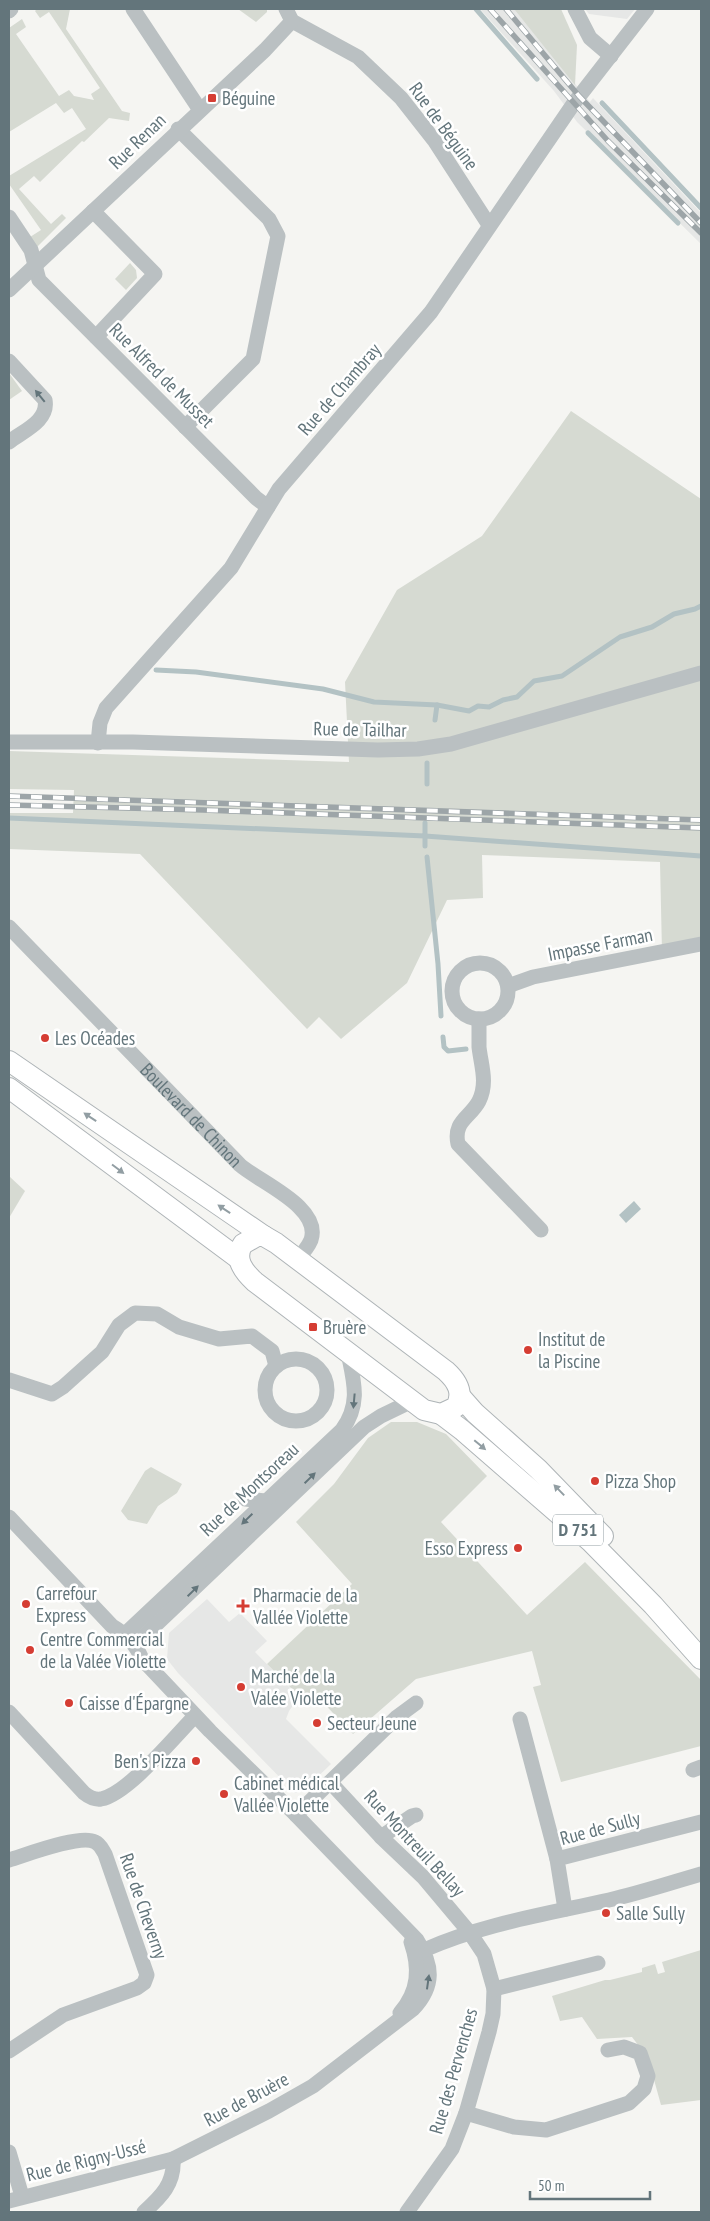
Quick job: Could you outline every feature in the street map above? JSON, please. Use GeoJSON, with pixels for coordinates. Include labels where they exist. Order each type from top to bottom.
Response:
{"type":"FeatureCollection","features":[{"type":"Feature","properties":{"kind":"main road"},"geometry":{"type":"LineString","coordinates":[[9,1061],[264,1236],[297,1259],[446,1371],[457,1384],[460,1396],[456,1407],[441,1414],[424,1410],[255,1282],[243,1270],[239,1259],[240,1247],[247,1240],[257,1236],[264,1236]]}},
{"type":"Feature","properties":{"kind":"main road"},"geometry":{"type":"LineString","coordinates":[[9,1088],[239,1259]]}},
{"type":"Feature","properties":{"kind":"main road","name":"D 751"},"geometry":{"type":"LineString","coordinates":[[460,1396],[475,1413],[538,1469],[701,1639]]}},
{"type":"Feature","properties":{"kind":"main road","name":"D 751"},"geometry":{"type":"LineString","coordinates":[[441,1414],[591,1542],[653,1605],[701,1660]]}},
{"type":"Feature","properties":{"kind":"street"},"geometry":{"type":"LineString","coordinates":[[133,9],[200,110]]}},
{"type":"Feature","properties":{"kind":"street"},"geometry":{"type":"LineString","coordinates":[[575,9],[590,38],[611,56]]}},
{"type":"Feature","properties":{"kind":"street","name":"Rue de Chambray"},"geometry":{"type":"LineString","coordinates":[[98,743],[100,723],[106,708],[232,568],[280,489],[431,312],[574,103],[647,9]]}},
{"type":"Feature","properties":{"kind":"street","name":"Rue Renan"},"geometry":{"type":"LineString","coordinates":[[9,290],[178,129],[265,50],[289,15]]}},
{"type":"Feature","properties":{"kind":"street","name":"Rue de Béguine"},"geometry":{"type":"LineString","coordinates":[[289,15],[358,56],[391,88],[423,124],[489,225]]}},
{"type":"Feature","properties":{"kind":"street"},"geometry":{"type":"LineString","coordinates":[[178,129],[268,219],[278,236],[253,359],[185,428]]}},
{"type":"Feature","properties":{"kind":"street"},"geometry":{"type":"LineString","coordinates":[[94,211],[155,274],[96,337]]}},
{"type":"Feature","properties":{"kind":"street","name":"Rue Alfred de Musset"},"geometry":{"type":"LineString","coordinates":[[9,216],[31,250],[39,280],[185,428],[256,498],[268,507]]}},
{"type":"Feature","properties":{"kind":"street"},"geometry":{"type":"LineString","coordinates":[[9,361],[45,400],[46,408],[42,419],[9,442]]}},
{"type":"Feature","properties":{"kind":"street","name":"Rue de Tailhar"},"geometry":{"type":"LineString","coordinates":[[9,742],[418,750],[479,736],[701,673]]}},
{"type":"Feature","properties":{"kind":"street","name":"Boulevard de Chinon"},"geometry":{"type":"LineString","coordinates":[[9,927],[240,1165],[250,1174],[284,1193],[307,1216],[312,1228],[312,1235],[310,1242],[297,1259]]}},
{"type":"Feature","properties":{"kind":"street","name":"Impasse Farman"},"geometry":{"type":"LineString","coordinates":[[508,986],[533,977],[701,944]]}},
{"type":"Feature","properties":{"kind":"street"},"geometry":{"type":"LineString","coordinates":[[480,963],[490,965],[504,977],[508,986],[506,1002],[502,1009],[495,1015],[479,1019],[470,1017],[456,1005],[453,986],[456,977],[463,970],[471,965],[480,963]]}},
{"type":"Feature","properties":{"kind":"street"},"geometry":{"type":"LineString","coordinates":[[479,1019],[484,1076],[479,1101],[465,1116],[456,1133],[458,1144],[541,1230]]}},
{"type":"Feature","properties":{"kind":"street"},"geometry":{"type":"LineString","coordinates":[[9,1380],[52,1394],[63,1387],[102,1352],[119,1326],[135,1314],[158,1314],[179,1327],[219,1340],[252,1336],[272,1351],[276,1366]]}},
{"type":"Feature","properties":{"kind":"street","name":"Rue de Montsoreau"},"geometry":{"type":"LineString","coordinates":[[126,1634],[333,1439],[352,1413],[355,1394],[348,1353]]}},
{"type":"Feature","properties":{"kind":"street"},"geometry":{"type":"LineString","coordinates":[[300,1359],[312,1363],[322,1373],[327,1392],[324,1405],[315,1415],[303,1421],[290,1421],[278,1416],[271,1409],[264,1389],[269,1374],[276,1366],[283,1362],[300,1359]]}},
{"type":"Feature","properties":{"kind":"street","name":"Rue de Montsoreau"},"geometry":{"type":"LineString","coordinates":[[136,1646],[143,1637],[364,1427],[381,1416],[412,1401]]}},
{"type":"Feature","properties":{"kind":"street"},"geometry":{"type":"LineString","coordinates":[[244,1499],[265,1501]]}},
{"type":"Feature","properties":{"kind":"street"},"geometry":{"type":"LineString","coordinates":[[9,1517],[112,1626],[126,1634],[136,1646],[142,1659],[196,1716],[296,1815],[417,1940],[424,1950],[470,1933],[565,1909],[610,1900],[701,1874]]}},
{"type":"Feature","properties":{"kind":"street"},"geometry":{"type":"LineString","coordinates":[[296,1815],[397,1717],[416,1703]]}},
{"type":"Feature","properties":{"kind":"street"},"geometry":{"type":"LineString","coordinates":[[9,1712],[84,1793],[92,1798],[100,1799],[120,1790],[132,1780],[196,1716]]}},
{"type":"Feature","properties":{"kind":"street"},"geometry":{"type":"LineString","coordinates":[[520,1718],[557,1859]]}},
{"type":"Feature","properties":{"kind":"street","name":"Rue Montreuil Bellay"},"geometry":{"type":"LineString","coordinates":[[330,1782],[381,1837],[423,1877],[470,1933]]}},
{"type":"Feature","properties":{"kind":"street"},"geometry":{"type":"LineString","coordinates":[[381,1837],[412,1816],[416,1816]]}},
{"type":"Feature","properties":{"kind":"street","name":"Rue de Sully"},"geometry":{"type":"LineString","coordinates":[[565,1909],[557,1859],[701,1822]]}},
{"type":"Feature","properties":{"kind":"street","name":"Rue de Cheverny"},"geometry":{"type":"LineString","coordinates":[[9,1860],[76,1841],[94,1841],[100,1846],[108,1863],[147,1975],[144,1983],[137,1988],[63,2015],[9,2051]]}},
{"type":"Feature","properties":{"kind":"street","name":"Rue de Bruère"},"geometry":{"type":"LineString","coordinates":[[385,2029],[405,2007],[416,1987],[418,1973],[416,1956],[403,1927]]}},
{"type":"Feature","properties":{"kind":"street","name":"Rue des Pervenches"},"geometry":{"type":"LineString","coordinates":[[407,2212],[452,2149],[466,2113],[489,2032],[493,2014],[494,1989],[484,1954],[470,1933]]}},
{"type":"Feature","properties":{"kind":"street","name":"Rue de Bruère"},"geometry":{"type":"LineString","coordinates":[[173,2159],[270,2111],[313,2086],[413,2009],[423,1999],[428,1988],[428,1964],[424,1950]]}},
{"type":"Feature","properties":{"kind":"street"},"geometry":{"type":"LineString","coordinates":[[494,1989],[598,1963]]}},
{"type":"Feature","properties":{"kind":"street"},"geometry":{"type":"LineString","coordinates":[[466,2113],[514,2127],[546,2130],[629,2103],[644,2089],[648,2076],[640,2053],[624,2047],[608,2050]]}},
{"type":"Feature","properties":{"kind":"street"},"geometry":{"type":"LineString","coordinates":[[9,2152],[16,2199]]}},
{"type":"Feature","properties":{"kind":"street"},"geometry":{"type":"LineString","coordinates":[[144,2212],[161,2197],[168,2186],[174,2170],[173,2159]]}},
{"type":"Feature","properties":{"kind":"street","name":"Rue de Rigny-Ussé"},"geometry":{"type":"LineString","coordinates":[[16,2199],[173,2159]]}},
{"type":"Feature","properties":{"kind":"shaded area"},"geometry":{"type":"Polygon","coordinates":[[[37,9],[70,9],[66,29],[122,111],[130,113],[129,121],[109,118],[40,182],[34,176],[19,189],[51,224],[62,214],[66,218],[37,247],[30,237],[41,230],[9,184],[9,176],[86,129],[72,108],[64,113],[56,103],[9,132],[9,28],[22,19],[26,27],[16,34],[59,96],[69,90],[74,96],[94,100],[91,94],[100,88],[49,12],[40,18],[35,11],[37,9]]]}},
{"type":"Feature","properties":{"kind":"shaded area"},"geometry":{"type":"Polygon","coordinates":[[[238,9],[267,9],[267,12],[256,22],[238,9]]]}},
{"type":"Feature","properties":{"kind":"shaded area"},"geometry":{"type":"Polygon","coordinates":[[[480,9],[514,9],[590,102],[593,98],[701,213],[701,244],[577,122],[554,91],[480,9]]]}},
{"type":"Feature","properties":{"kind":"shaded area"},"geometry":{"type":"Polygon","coordinates":[[[514,9],[561,9],[577,45],[575,85],[514,9]]]}},
{"type":"Feature","properties":{"kind":"shaded area"},"geometry":{"type":"Polygon","coordinates":[[[585,9],[635,9],[627,19],[589,14],[585,9]]]}},
{"type":"Feature","properties":{"kind":"shaded area"},"geometry":{"type":"Polygon","coordinates":[[[130,263],[136,270],[137,278],[126,290],[115,279],[130,263]]]}},
{"type":"Feature","properties":{"kind":"shaded area"},"geometry":{"type":"Polygon","coordinates":[[[9,373],[22,391],[9,400],[9,373]]]}},
{"type":"Feature","properties":{"kind":"shaded area"},"geometry":{"type":"Polygon","coordinates":[[[571,411],[701,499],[701,944],[662,952],[660,862],[482,855],[483,898],[447,900],[407,983],[341,1039],[319,1017],[307,1029],[140,854],[9,849],[9,813],[73,813],[74,790],[9,789],[9,751],[349,762],[345,682],[397,590],[482,536],[571,411]]]}},
{"type":"Feature","properties":{"kind":"shaded area"},"geometry":{"type":"Polygon","coordinates":[[[9,1176],[25,1191],[9,1218],[9,1176]]]}},
{"type":"Feature","properties":{"kind":"shaded area"},"geometry":{"type":"Polygon","coordinates":[[[634,1201],[641,1209],[626,1223],[619,1215],[634,1201]]]}},
{"type":"Feature","properties":{"kind":"shaded area"},"geometry":{"type":"Polygon","coordinates":[[[391,1422],[417,1422],[446,1434],[487,1476],[441,1522],[527,1615],[585,1562],[701,1680],[701,1746],[561,1782],[533,1687],[541,1685],[532,1651],[416,1679],[353,1734],[313,1692],[304,1701],[267,1664],[352,1584],[296,1522],[334,1484],[368,1438],[391,1422]]]}},
{"type":"Feature","properties":{"kind":"shaded area"},"geometry":{"type":"Polygon","coordinates":[[[151,1467],[182,1484],[177,1493],[158,1506],[147,1524],[128,1520],[121,1511],[145,1471],[151,1467]]]}},
{"type":"Feature","properties":{"kind":"shaded area","name":"Marché de la Valée Violette"},"geometry":{"type":"Polygon","coordinates":[[[207,1599],[229,1622],[240,1613],[267,1641],[255,1652],[299,1697],[286,1719],[331,1764],[303,1791],[295,1793],[178,1673],[167,1659],[169,1633],[207,1599]]]}},
{"type":"Feature","properties":{"kind":"shaded area"},"geometry":{"type":"Polygon","coordinates":[[[701,1950],[701,2100],[661,2105],[648,2058],[632,2037],[597,2039],[582,2017],[560,2021],[552,1996],[605,1980],[642,1972],[642,1968],[655,1964],[658,1974],[665,1972],[662,1962],[701,1950]]]}},
{"type":"Feature","properties":{"kind":"waterway"},"geometry":{"type":"LineString","coordinates":[[476,9],[537,79]]}},
{"type":"Feature","properties":{"kind":"waterway"},"geometry":{"type":"LineString","coordinates":[[602,103],[701,208]]}},
{"type":"Feature","properties":{"kind":"waterway"},"geometry":{"type":"LineString","coordinates":[[588,133],[678,223]]}},
{"type":"Feature","properties":{"kind":"waterway"},"geometry":{"type":"LineString","coordinates":[[156,670],[196,672],[323,689],[374,702],[437,705],[469,711],[478,706],[489,707],[503,700],[517,697],[534,681],[562,676],[620,637],[652,627],[674,614],[701,606]]}},
{"type":"Feature","properties":{"kind":"waterway"},"geometry":{"type":"LineString","coordinates":[[435,720],[437,705]]}},
{"type":"Feature","properties":{"kind":"waterway"},"geometry":{"type":"LineString","coordinates":[[427,763],[427,784]]}},
{"type":"Feature","properties":{"kind":"waterway"},"geometry":{"type":"LineString","coordinates":[[9,818],[425,836],[425,823]]}},
{"type":"Feature","properties":{"kind":"waterway"},"geometry":{"type":"LineString","coordinates":[[425,846],[425,836],[701,856]]}},
{"type":"Feature","properties":{"kind":"waterway"},"geometry":{"type":"LineString","coordinates":[[427,857],[438,964],[441,1016]]}},
{"type":"Feature","properties":{"kind":"waterway"},"geometry":{"type":"LineString","coordinates":[[443,1037],[444,1047],[448,1051],[466,1049]]}},
{"type":"Feature","properties":{"kind":"railway"},"geometry":{"type":"LineString","coordinates":[[490,9],[608,141],[701,233]]}},
{"type":"Feature","properties":{"kind":"railway"},"geometry":{"type":"LineString","coordinates":[[506,9],[579,96],[701,223]]}},
{"type":"Feature","properties":{"kind":"railway"},"geometry":{"type":"LineString","coordinates":[[9,796],[701,820]]}},
{"type":"Feature","properties":{"kind":"railway"},"geometry":{"type":"LineString","coordinates":[[9,805],[701,828]]}},
{"type":"Feature","properties":{"kind":"place","name":"Béguine"},"geometry":{"type":"Point","coordinates":[212,98]}},
{"type":"Feature","properties":{"kind":"place","name":"Les Océades"},"geometry":{"type":"Point","coordinates":[45,1038]}},
{"type":"Feature","properties":{"kind":"place","name":"Bruère"},"geometry":{"type":"Point","coordinates":[313,1327]}},
{"type":"Feature","properties":{"kind":"place","name":"Institut de la Piscine"},"geometry":{"type":"Point","coordinates":[528,1350]}},
{"type":"Feature","properties":{"kind":"place","name":"Pizza Shop"},"geometry":{"type":"Point","coordinates":[595,1481]}},
{"type":"Feature","properties":{"kind":"place","name":"Esso Express"},"geometry":{"type":"Point","coordinates":[518,1548]}},
{"type":"Feature","properties":{"kind":"place","name":"Carrefour Express"},"geometry":{"type":"Point","coordinates":[26,1604]}},
{"type":"Feature","properties":{"kind":"place","name":"Pharmacie de la Vallée Violette"},"geometry":{"type":"Point","coordinates":[243,1606]}},
{"type":"Feature","properties":{"kind":"place","name":"Centre Commercial de la Valée Violette"},"geometry":{"type":"Point","coordinates":[30,1650]}},
{"type":"Feature","properties":{"kind":"place","name":"Marché de la Valée Violette"},"geometry":{"type":"Point","coordinates":[241,1687]}},
{"type":"Feature","properties":{"kind":"place","name":"Caisse d'Épargne"},"geometry":{"type":"Point","coordinates":[69,1703]}},
{"type":"Feature","properties":{"kind":"place","name":"Secteur Jeune"},"geometry":{"type":"Point","coordinates":[317,1723]}},
{"type":"Feature","properties":{"kind":"place","name":"Ben's Pizza"},"geometry":{"type":"Point","coordinates":[196,1761]}},
{"type":"Feature","properties":{"kind":"place","name":"Cabinet médical Vallée Violette"},"geometry":{"type":"Point","coordinates":[224,1794]}},
{"type":"Feature","properties":{"kind":"place","name":"Salle Sully"},"geometry":{"type":"Point","coordinates":[606,1913]}}]}
